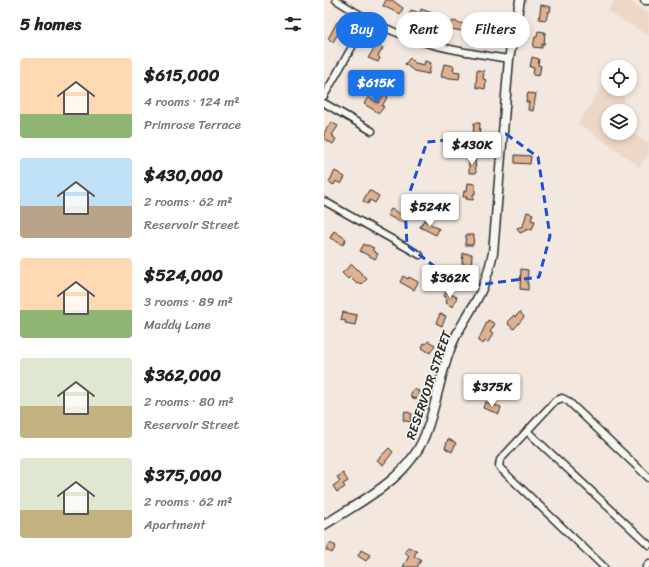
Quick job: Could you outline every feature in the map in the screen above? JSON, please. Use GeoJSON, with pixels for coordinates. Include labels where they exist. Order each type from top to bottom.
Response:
{"type":"FeatureCollection","features":[{"type":"Feature","properties":{"kind":"street"},"geometry":{"type":"LineString","coordinates":[[336,0],[356,12]]}},
{"type":"Feature","properties":{"kind":"street","name":"RESERVOIR STREET"},"geometry":{"type":"LineString","coordinates":[[324,525],[384,486],[394,478],[412,458],[425,436],[433,412],[448,353],[481,292],[491,263],[509,60],[520,0]]}},
{"type":"Feature","properties":{"kind":"street"},"geometry":{"type":"LineString","coordinates":[[388,29],[418,41],[509,60]]}},
{"type":"Feature","properties":{"kind":"street"},"geometry":{"type":"LineString","coordinates":[[324,96],[351,48]]}},
{"type":"Feature","properties":{"kind":"street"},"geometry":{"type":"LineString","coordinates":[[324,102],[372,131]]}},
{"type":"Feature","properties":{"kind":"street"},"geometry":{"type":"LineString","coordinates":[[324,201],[420,255]]}},
{"type":"Feature","properties":{"kind":"street"},"geometry":{"type":"LineString","coordinates":[[604,567],[500,468],[499,464],[501,458],[555,402],[562,398],[565,399],[649,478]]}},
{"type":"Feature","properties":{"kind":"street"},"geometry":{"type":"LineString","coordinates":[[527,431],[649,545]]}},
{"type":"Feature","properties":{"kind":"street"},"geometry":{"type":"LineString","coordinates":[[646,567],[649,563]]}},
{"type":"Feature","properties":{"kind":"highlighted area"},"geometry":{"type":"Polygon","coordinates":[[[506,134],[538,157],[550,236],[539,277],[461,287],[407,245],[405,206],[427,142],[506,134]]]}},
{"type":"Feature","properties":{"kind":"shaded area"},"geometry":{"type":"Polygon","coordinates":[[[614,0],[628,0],[649,14],[649,36],[607,11],[614,0]]]}},
{"type":"Feature","properties":{"kind":"shaded area"},"geometry":{"type":"Polygon","coordinates":[[[601,88],[601,96],[623,96],[625,104],[601,104],[601,139],[578,123],[601,88]]]}},
{"type":"Feature","properties":{"kind":"shaded area"},"geometry":{"type":"Polygon","coordinates":[[[637,136],[647,143],[649,140],[649,154],[640,167],[602,140],[637,140],[637,136]]]}},
{"type":"Feature","properties":{"kind":"building"},"geometry":{"type":"Polygon","coordinates":[[[386,0],[392,0],[403,8],[401,12],[396,12],[383,6],[386,0]]]}},
{"type":"Feature","properties":{"kind":"building"},"geometry":{"type":"Polygon","coordinates":[[[541,5],[551,7],[546,20],[539,19],[541,5]]]}},
{"type":"Feature","properties":{"kind":"building"},"geometry":{"type":"Polygon","coordinates":[[[421,9],[429,12],[420,12],[421,9]]]}},
{"type":"Feature","properties":{"kind":"building"},"geometry":{"type":"Polygon","coordinates":[[[453,21],[461,23],[461,31],[453,29],[453,21]]]}},
{"type":"Feature","properties":{"kind":"building"},"geometry":{"type":"Polygon","coordinates":[[[336,24],[336,37],[333,42],[328,39],[336,24]]]}},
{"type":"Feature","properties":{"kind":"building"},"geometry":{"type":"Polygon","coordinates":[[[538,31],[545,32],[544,45],[542,44],[542,48],[533,47],[538,31]]]}},
{"type":"Feature","properties":{"kind":"building"},"geometry":{"type":"Polygon","coordinates":[[[374,48],[383,48],[378,56],[380,58],[378,62],[368,58],[374,48]]]}},
{"type":"Feature","properties":{"kind":"building"},"geometry":{"type":"Polygon","coordinates":[[[532,57],[539,59],[538,65],[541,66],[539,76],[533,75],[534,68],[530,67],[532,57]]]}},
{"type":"Feature","properties":{"kind":"building"},"geometry":{"type":"Polygon","coordinates":[[[410,58],[415,63],[424,65],[425,61],[431,63],[429,74],[414,71],[405,64],[410,58]]]}},
{"type":"Feature","properties":{"kind":"building"},"geometry":{"type":"Polygon","coordinates":[[[444,64],[454,66],[453,71],[460,72],[459,79],[441,77],[444,64]]]}},
{"type":"Feature","properties":{"kind":"building"},"geometry":{"type":"Polygon","coordinates":[[[477,70],[484,71],[483,79],[486,80],[485,89],[476,87],[477,70]]]}},
{"type":"Feature","properties":{"kind":"building"},"geometry":{"type":"Polygon","coordinates":[[[528,93],[536,94],[533,111],[528,110],[529,102],[526,102],[528,93]]]}},
{"type":"Feature","properties":{"kind":"building"},"geometry":{"type":"Polygon","coordinates":[[[384,94],[388,96],[382,106],[384,107],[379,113],[364,104],[368,97],[378,103],[384,94]]]}},
{"type":"Feature","properties":{"kind":"building"},"geometry":{"type":"Polygon","coordinates":[[[331,122],[338,126],[332,135],[336,139],[333,144],[324,139],[324,133],[331,122]]]}},
{"type":"Feature","properties":{"kind":"building"},"geometry":{"type":"Polygon","coordinates":[[[474,123],[480,123],[479,140],[473,139],[474,123]]]}},
{"type":"Feature","properties":{"kind":"building"},"geometry":{"type":"Polygon","coordinates":[[[515,155],[531,156],[530,164],[515,163],[515,155]]]}},
{"type":"Feature","properties":{"kind":"building"},"geometry":{"type":"Polygon","coordinates":[[[469,158],[475,158],[476,173],[469,173],[469,158]]]}},
{"type":"Feature","properties":{"kind":"building"},"geometry":{"type":"Polygon","coordinates":[[[335,171],[345,177],[341,184],[336,181],[334,185],[329,182],[335,171]]]}},
{"type":"Feature","properties":{"kind":"building"},"geometry":{"type":"Polygon","coordinates":[[[468,183],[475,184],[475,194],[473,194],[473,200],[463,197],[464,191],[467,191],[468,183]]]}},
{"type":"Feature","properties":{"kind":"building"},"geometry":{"type":"Polygon","coordinates":[[[369,190],[379,196],[375,203],[370,200],[368,204],[363,201],[369,190]]]}},
{"type":"Feature","properties":{"kind":"building"},"geometry":{"type":"Polygon","coordinates":[[[391,209],[406,217],[402,223],[387,215],[391,209]]]}},
{"type":"Feature","properties":{"kind":"building"},"geometry":{"type":"Polygon","coordinates":[[[527,212],[533,214],[531,220],[535,221],[532,230],[529,229],[520,233],[517,228],[523,226],[527,212]]]}},
{"type":"Feature","properties":{"kind":"building"},"geometry":{"type":"Polygon","coordinates":[[[424,220],[439,229],[436,235],[420,227],[424,220]]]}},
{"type":"Feature","properties":{"kind":"building"},"geometry":{"type":"Polygon","coordinates":[[[334,231],[346,239],[343,245],[330,238],[334,231]]]}},
{"type":"Feature","properties":{"kind":"building"},"geometry":{"type":"Polygon","coordinates":[[[466,235],[474,235],[473,245],[465,245],[466,235]]]}},
{"type":"Feature","properties":{"kind":"building"},"geometry":{"type":"Polygon","coordinates":[[[364,244],[374,248],[372,250],[378,254],[375,259],[360,251],[364,244]]]}},
{"type":"Feature","properties":{"kind":"building"},"geometry":{"type":"Polygon","coordinates":[[[463,253],[472,254],[471,270],[463,269],[463,253]]]}},
{"type":"Feature","properties":{"kind":"building"},"geometry":{"type":"Polygon","coordinates":[[[352,264],[367,279],[361,285],[359,283],[357,284],[350,277],[348,279],[342,273],[352,264]]]}},
{"type":"Feature","properties":{"kind":"building"},"geometry":{"type":"Polygon","coordinates":[[[521,269],[528,270],[528,290],[520,289],[521,269]]]}},
{"type":"Feature","properties":{"kind":"building"},"geometry":{"type":"Polygon","coordinates":[[[403,276],[408,279],[409,277],[418,282],[414,290],[400,282],[403,276]]]}},
{"type":"Feature","properties":{"kind":"building"},"geometry":{"type":"Polygon","coordinates":[[[446,292],[457,297],[453,307],[446,303],[447,300],[445,300],[446,297],[444,296],[446,292]]]}},
{"type":"Feature","properties":{"kind":"building"},"geometry":{"type":"Polygon","coordinates":[[[343,312],[357,315],[355,325],[345,323],[346,321],[341,320],[343,312]]]}},
{"type":"Feature","properties":{"kind":"building"},"geometry":{"type":"Polygon","coordinates":[[[520,312],[524,317],[514,329],[508,324],[508,321],[520,312]]]}},
{"type":"Feature","properties":{"kind":"building"},"geometry":{"type":"Polygon","coordinates":[[[440,314],[446,316],[442,326],[436,323],[440,314]]]}},
{"type":"Feature","properties":{"kind":"building"},"geometry":{"type":"Polygon","coordinates":[[[488,320],[495,324],[490,332],[493,334],[488,342],[485,341],[483,344],[478,341],[488,320]]]}},
{"type":"Feature","properties":{"kind":"building"},"geometry":{"type":"Polygon","coordinates":[[[428,341],[435,345],[430,353],[422,348],[424,343],[426,344],[428,341]]]}},
{"type":"Feature","properties":{"kind":"building"},"geometry":{"type":"Polygon","coordinates":[[[413,389],[419,391],[416,399],[410,397],[413,389]]]}},
{"type":"Feature","properties":{"kind":"building"},"geometry":{"type":"Polygon","coordinates":[[[485,402],[501,407],[499,414],[483,408],[485,402]]]}},
{"type":"Feature","properties":{"kind":"building"},"geometry":{"type":"Polygon","coordinates":[[[405,411],[412,414],[410,422],[403,420],[405,411]]]}},
{"type":"Feature","properties":{"kind":"building"},"geometry":{"type":"Polygon","coordinates":[[[448,439],[456,443],[452,452],[445,448],[448,439]]]}},
{"type":"Feature","properties":{"kind":"building"},"geometry":{"type":"Polygon","coordinates":[[[389,448],[393,452],[383,465],[377,460],[389,448]]]}},
{"type":"Feature","properties":{"kind":"building"},"geometry":{"type":"Polygon","coordinates":[[[343,473],[348,481],[343,484],[345,487],[337,492],[333,486],[340,481],[337,477],[343,473]]]}},
{"type":"Feature","properties":{"kind":"building"},"geometry":{"type":"Polygon","coordinates":[[[330,543],[336,546],[332,553],[326,550],[330,543]]]}},
{"type":"Feature","properties":{"kind":"building"},"geometry":{"type":"Polygon","coordinates":[[[408,547],[417,551],[414,556],[421,560],[417,567],[403,567],[409,556],[405,552],[408,547]]]}},
{"type":"Feature","properties":{"kind":"building"},"geometry":{"type":"Polygon","coordinates":[[[361,550],[370,555],[366,561],[358,556],[361,550]]]}}]}
